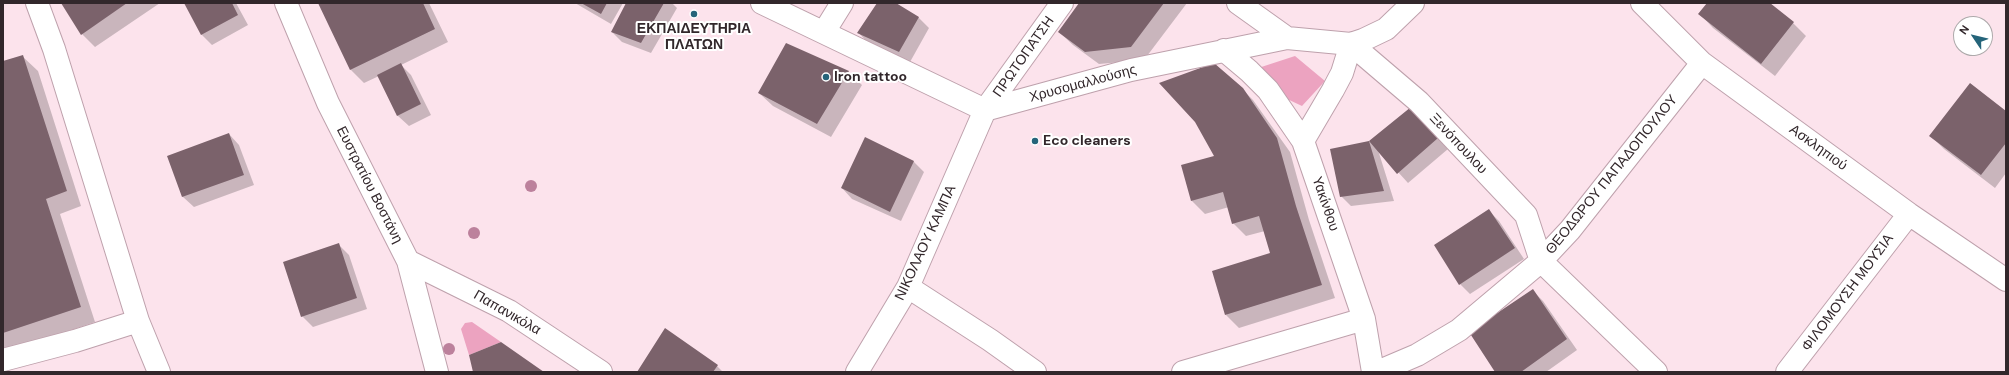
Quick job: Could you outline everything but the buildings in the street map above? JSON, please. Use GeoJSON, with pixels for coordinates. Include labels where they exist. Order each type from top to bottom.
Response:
{"type":"FeatureCollection","features":[{"type":"Feature","properties":{"kind":"street"},"geometry":{"type":"LineString","coordinates":[[37,3],[54,49],[138,321],[159,372]]}},
{"type":"Feature","properties":{"kind":"street","name":"Ευστρατίου Βοστάνη"},"geometry":{"type":"LineString","coordinates":[[286,3],[328,104],[408,261],[437,372]]}},
{"type":"Feature","properties":{"kind":"street"},"geometry":{"type":"LineString","coordinates":[[762,3],[986,110]]}},
{"type":"Feature","properties":{"kind":"street"},"geometry":{"type":"LineString","coordinates":[[824,32],[842,3]]}},
{"type":"Feature","properties":{"kind":"street","name":"ΠΡΩΤΟΠΑΤΣΗ"},"geometry":{"type":"LineString","coordinates":[[986,110],[1062,3]]}},
{"type":"Feature","properties":{"kind":"street"},"geometry":{"type":"LineString","coordinates":[[1238,3],[1286,38]]}},
{"type":"Feature","properties":{"kind":"street","name":"Χρυσομαλλούσης"},"geometry":{"type":"LineString","coordinates":[[986,110],[1131,70],[1286,38],[1351,44],[1386,29],[1413,3]]}},
{"type":"Feature","properties":{"kind":"street","name":"Ασκληπιού"},"geometry":{"type":"LineString","coordinates":[[1642,3],[1702,63],[1909,214],[2006,280]]}},
{"type":"Feature","properties":{"kind":"street"},"geometry":{"type":"LineString","coordinates":[[1303,141],[1336,85],[1351,44]]}},
{"type":"Feature","properties":{"kind":"street","name":"Ξενόπουλου"},"geometry":{"type":"LineString","coordinates":[[1351,44],[1419,102],[1526,215],[1541,262]]}},
{"type":"Feature","properties":{"kind":"street","name":"Υακίνθου"},"geometry":{"type":"LineString","coordinates":[[1224,50],[1249,71],[1268,90],[1303,141],[1364,319],[1373,372]]}},
{"type":"Feature","properties":{"kind":"street","name":"ΘΕΟΔΩΡΟΥ ΠΑΠΑΔΟΠΟΥΛΟΥ"},"geometry":{"type":"LineString","coordinates":[[1377,372],[1417,355],[1459,330],[1541,262],[1570,230],[1702,63]]}},
{"type":"Feature","properties":{"kind":"street","name":"ΝΙΚΟΛΑΟΥ ΚΑΜΠΑ"},"geometry":{"type":"LineString","coordinates":[[857,372],[908,287],[986,110]]}},
{"type":"Feature","properties":{"kind":"street","name":"ΦΙΛΟΜΟΥΣΗ ΜΟΥΣΙΑ"},"geometry":{"type":"LineString","coordinates":[[1787,372],[1909,214]]}},
{"type":"Feature","properties":{"kind":"street","name":"Παπανικόλα"},"geometry":{"type":"LineString","coordinates":[[408,261],[509,311],[601,372]]}},
{"type":"Feature","properties":{"kind":"street"},"geometry":{"type":"LineString","coordinates":[[1541,262],[1656,372]]}},
{"type":"Feature","properties":{"kind":"street"},"geometry":{"type":"LineString","coordinates":[[908,287],[990,340],[1035,372]]}},
{"type":"Feature","properties":{"kind":"street"},"geometry":{"type":"LineString","coordinates":[[1183,372],[1364,319]]}},
{"type":"Feature","properties":{"kind":"street"},"geometry":{"type":"LineString","coordinates":[[3,360],[75,341],[138,321]]}},
{"type":"Feature","properties":{"kind":"shaded area"},"geometry":{"type":"Polygon","coordinates":[[[1295,56],[1325,81],[1302,106],[1268,90],[1249,71],[1295,56]]]}},
{"type":"Feature","properties":{"kind":"shaded area"},"geometry":{"type":"Polygon","coordinates":[[[472,322],[501,342],[469,355],[461,329],[465,323],[472,322]]]}},
{"type":"Feature","properties":{"kind":"place","name":"ΕΚΠΑΙΔΕΥΤΗΡΙΑ ΠΛΑΤΩΝ"},"geometry":{"type":"Point","coordinates":[694,14]}},
{"type":"Feature","properties":{"kind":"place","name":"Iron tattoo"},"geometry":{"type":"Point","coordinates":[826,77]}},
{"type":"Feature","properties":{"kind":"place","name":"Eco cleaners"},"geometry":{"type":"Point","coordinates":[1035,141]}}]}
